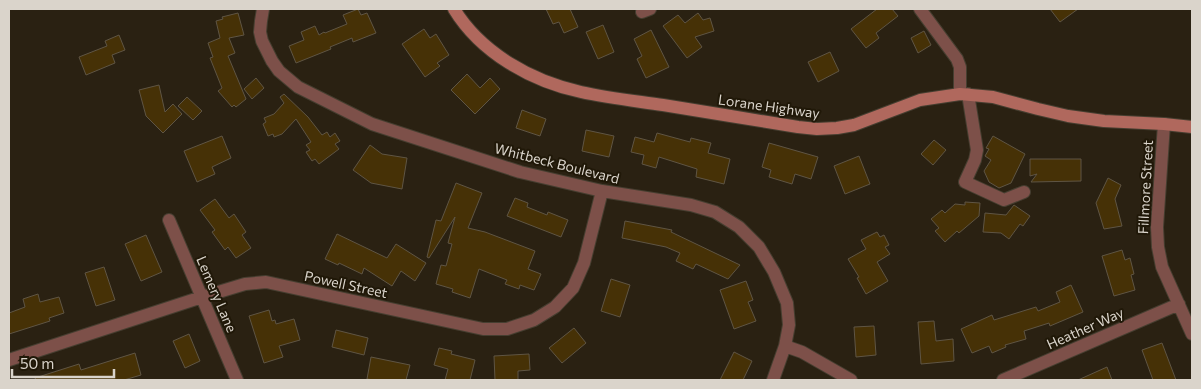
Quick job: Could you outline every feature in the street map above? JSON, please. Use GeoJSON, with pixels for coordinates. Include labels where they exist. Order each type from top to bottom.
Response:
{"type":"FeatureCollection","features":[{"type":"Feature","properties":{"kind":"street","name":"Whitbeck Boulevard"},"geometry":{"type":"LineString","coordinates":[[263,9],[260,32],[262,41],[272,62],[279,71],[298,87],[372,124],[520,172],[602,190],[691,205],[715,212],[739,227],[759,247],[774,272],[787,303],[789,324],[785,346],[773,380]]}},
{"type":"Feature","properties":{"kind":"street","name":"Lorane Highway"},"geometry":{"type":"LineString","coordinates":[[454,9],[463,23],[496,55],[516,68],[544,81],[580,92],[798,127],[817,129],[854,125],[920,100],[964,94],[992,97],[1038,110],[1104,121],[1192,127]]}},
{"type":"Feature","properties":{"kind":"street"},"geometry":{"type":"LineString","coordinates":[[920,9],[955,54],[960,66],[964,94],[977,150],[975,160],[965,182],[1004,200],[1024,192]]}},
{"type":"Feature","properties":{"kind":"street","name":"Fillmore Street"},"geometry":{"type":"LineString","coordinates":[[1164,124],[1157,228],[1158,247],[1162,267],[1192,334]]}},
{"type":"Feature","properties":{"kind":"street","name":"Powell Street"},"geometry":{"type":"LineString","coordinates":[[9,360],[202,297],[245,284],[266,282],[483,329],[507,329],[534,320],[555,307],[573,288],[584,263],[602,190]]}},
{"type":"Feature","properties":{"kind":"street","name":"Lemery Lane"},"geometry":{"type":"LineString","coordinates":[[169,220],[237,380]]}},
{"type":"Feature","properties":{"kind":"street","name":"Heather Way"},"geometry":{"type":"LineString","coordinates":[[1003,380],[1179,304]]}},
{"type":"Feature","properties":{"kind":"street"},"geometry":{"type":"LineString","coordinates":[[785,346],[802,352],[851,380]]}},
{"type":"Feature","properties":{"kind":"building"},"geometry":{"type":"Polygon","coordinates":[[[358,9],[361,15],[367,13],[376,33],[353,42],[352,38],[296,63],[289,46],[304,40],[301,32],[315,26],[319,35],[325,33],[347,24],[343,15],[358,9]]]}},
{"type":"Feature","properties":{"kind":"building"},"geometry":{"type":"Polygon","coordinates":[[[546,9],[570,9],[578,27],[564,33],[559,22],[553,24],[546,9]]]}},
{"type":"Feature","properties":{"kind":"building"},"geometry":{"type":"Polygon","coordinates":[[[877,9],[892,9],[898,16],[876,33],[879,38],[866,48],[851,29],[877,9]]]}},
{"type":"Feature","properties":{"kind":"building"},"geometry":{"type":"Polygon","coordinates":[[[1050,9],[1078,9],[1060,22],[1050,9]]]}},
{"type":"Feature","properties":{"kind":"building"},"geometry":{"type":"Polygon","coordinates":[[[238,13],[244,35],[229,38],[235,53],[228,56],[246,99],[236,107],[234,105],[232,107],[218,91],[222,88],[210,58],[213,57],[208,43],[220,38],[216,21],[223,19],[222,17],[238,13]]]}},
{"type":"Feature","properties":{"kind":"building"},"geometry":{"type":"Polygon","coordinates":[[[698,13],[703,20],[710,18],[714,31],[695,37],[702,47],[687,58],[663,26],[678,15],[685,23],[698,13]]]}},
{"type":"Feature","properties":{"kind":"building"},"geometry":{"type":"Polygon","coordinates":[[[603,25],[614,52],[598,59],[586,32],[603,25]]]}},
{"type":"Feature","properties":{"kind":"building"},"geometry":{"type":"Polygon","coordinates":[[[424,29],[430,38],[436,34],[449,55],[437,63],[440,66],[425,77],[402,44],[424,29]]]}},
{"type":"Feature","properties":{"kind":"building"},"geometry":{"type":"Polygon","coordinates":[[[651,30],[669,67],[646,78],[637,59],[642,56],[634,39],[651,30]]]}},
{"type":"Feature","properties":{"kind":"building"},"geometry":{"type":"Polygon","coordinates":[[[924,31],[931,45],[918,53],[911,38],[924,31]]]}},
{"type":"Feature","properties":{"kind":"building"},"geometry":{"type":"Polygon","coordinates":[[[119,35],[125,50],[112,55],[115,63],[86,75],[79,57],[107,46],[105,41],[119,35]]]}},
{"type":"Feature","properties":{"kind":"building"},"geometry":{"type":"Polygon","coordinates":[[[830,52],[839,71],[818,82],[808,62],[830,52]]]}},
{"type":"Feature","properties":{"kind":"building"},"geometry":{"type":"Polygon","coordinates":[[[467,74],[480,88],[490,78],[500,89],[475,114],[451,90],[467,74]]]}},
{"type":"Feature","properties":{"kind":"building"},"geometry":{"type":"Polygon","coordinates":[[[256,78],[264,88],[252,99],[244,89],[256,78]]]}},
{"type":"Feature","properties":{"kind":"building"},"geometry":{"type":"Polygon","coordinates":[[[159,85],[165,112],[173,104],[182,114],[163,133],[146,116],[139,90],[159,85]]]}},
{"type":"Feature","properties":{"kind":"building"},"geometry":{"type":"Polygon","coordinates":[[[284,94],[308,117],[322,135],[327,132],[330,137],[335,133],[340,141],[335,144],[339,149],[319,164],[315,159],[312,161],[306,152],[310,150],[306,145],[311,142],[296,119],[282,134],[274,137],[273,134],[268,136],[263,124],[266,122],[264,118],[274,114],[284,103],[280,97],[284,94]]]}},
{"type":"Feature","properties":{"kind":"building"},"geometry":{"type":"Polygon","coordinates":[[[187,97],[202,111],[193,120],[178,106],[187,97]]]}},
{"type":"Feature","properties":{"kind":"building"},"geometry":{"type":"Polygon","coordinates":[[[522,110],[546,119],[540,136],[516,128],[522,110]]]}},
{"type":"Feature","properties":{"kind":"building"},"geometry":{"type":"Polygon","coordinates":[[[586,130],[614,136],[609,157],[582,151],[586,130]]]}},
{"type":"Feature","properties":{"kind":"building"},"geometry":{"type":"Polygon","coordinates":[[[657,133],[690,142],[691,138],[711,143],[708,153],[730,159],[724,184],[696,177],[697,169],[659,157],[656,168],[642,164],[644,155],[631,152],[635,137],[654,142],[657,133]]]}},
{"type":"Feature","properties":{"kind":"building"},"geometry":{"type":"Polygon","coordinates":[[[222,136],[231,158],[212,167],[215,174],[197,182],[184,151],[222,136]]]}},
{"type":"Feature","properties":{"kind":"building"},"geometry":{"type":"Polygon","coordinates":[[[993,136],[1025,154],[1011,183],[999,188],[989,182],[984,171],[991,160],[985,156],[989,149],[986,148],[993,136]]]}},
{"type":"Feature","properties":{"kind":"building"},"geometry":{"type":"Polygon","coordinates":[[[934,140],[946,150],[933,165],[921,154],[934,140]]]}},
{"type":"Feature","properties":{"kind":"building"},"geometry":{"type":"Polygon","coordinates":[[[769,143],[818,157],[811,179],[795,174],[792,184],[769,177],[771,170],[762,167],[769,143]]]}},
{"type":"Feature","properties":{"kind":"building"},"geometry":{"type":"Polygon","coordinates":[[[370,145],[382,154],[407,158],[402,189],[371,183],[353,170],[370,145]]]}},
{"type":"Feature","properties":{"kind":"building"},"geometry":{"type":"Polygon","coordinates":[[[859,156],[870,184],[845,194],[834,166],[859,156]]]}},
{"type":"Feature","properties":{"kind":"building"},"geometry":{"type":"Polygon","coordinates":[[[1030,159],[1081,159],[1081,181],[1031,182],[1037,174],[1030,176],[1030,159]]]}},
{"type":"Feature","properties":{"kind":"building"},"geometry":{"type":"Polygon","coordinates":[[[1108,178],[1121,185],[1115,199],[1122,226],[1104,229],[1096,203],[1108,178]]]}},
{"type":"Feature","properties":{"kind":"building"},"geometry":{"type":"Polygon","coordinates":[[[456,183],[482,193],[468,228],[485,232],[535,251],[528,269],[541,274],[534,290],[520,285],[519,289],[505,284],[507,280],[479,269],[470,298],[452,292],[453,289],[436,284],[441,265],[446,266],[452,244],[448,243],[455,217],[429,258],[427,257],[436,220],[441,221],[456,183]]]}},
{"type":"Feature","properties":{"kind":"building"},"geometry":{"type":"Polygon","coordinates":[[[515,198],[528,203],[527,207],[547,215],[548,212],[568,220],[561,237],[507,216],[515,198]]]}},
{"type":"Feature","properties":{"kind":"building"},"geometry":{"type":"Polygon","coordinates":[[[215,199],[229,218],[234,214],[246,232],[242,235],[251,248],[236,258],[228,247],[225,250],[212,232],[215,230],[200,210],[215,199]]]}},
{"type":"Feature","properties":{"kind":"building"},"geometry":{"type":"Polygon","coordinates":[[[965,202],[980,203],[979,216],[945,242],[935,231],[939,228],[931,219],[942,210],[945,213],[955,204],[965,205],[965,202]]]}},
{"type":"Feature","properties":{"kind":"building"},"geometry":{"type":"Polygon","coordinates":[[[1014,205],[1030,216],[1023,226],[1020,224],[1009,239],[1001,233],[983,232],[985,213],[1006,215],[1014,205]]]}},
{"type":"Feature","properties":{"kind":"building"},"geometry":{"type":"Polygon","coordinates":[[[625,221],[672,230],[671,232],[740,265],[728,279],[696,264],[693,269],[676,261],[680,253],[666,247],[622,238],[625,221]]]}},
{"type":"Feature","properties":{"kind":"building"},"geometry":{"type":"Polygon","coordinates":[[[877,232],[880,237],[884,235],[889,245],[885,247],[890,254],[877,262],[888,281],[866,294],[857,278],[859,277],[848,259],[866,249],[861,240],[877,232]]]}},
{"type":"Feature","properties":{"kind":"building"},"geometry":{"type":"Polygon","coordinates":[[[337,234],[387,258],[396,244],[426,263],[415,281],[401,271],[392,286],[364,268],[362,274],[339,263],[338,265],[325,259],[337,234]]]}},
{"type":"Feature","properties":{"kind":"building"},"geometry":{"type":"Polygon","coordinates":[[[146,235],[162,272],[141,281],[125,244],[146,235]]]}},
{"type":"Feature","properties":{"kind":"building"},"geometry":{"type":"Polygon","coordinates":[[[1122,250],[1125,260],[1130,258],[1134,274],[1131,275],[1135,290],[1114,296],[1102,256],[1122,250]]]}},
{"type":"Feature","properties":{"kind":"building"},"geometry":{"type":"Polygon","coordinates":[[[104,267],[115,300],[96,306],[85,273],[104,267]]]}},
{"type":"Feature","properties":{"kind":"building"},"geometry":{"type":"Polygon","coordinates":[[[611,279],[630,285],[620,317],[601,311],[611,279]]]}},
{"type":"Feature","properties":{"kind":"building"},"geometry":{"type":"Polygon","coordinates":[[[746,281],[753,300],[748,302],[756,321],[734,329],[720,290],[746,281]]]}},
{"type":"Feature","properties":{"kind":"building"},"geometry":{"type":"Polygon","coordinates":[[[1071,285],[1083,312],[1050,326],[1049,323],[1024,331],[1026,339],[1005,345],[1006,347],[992,353],[989,346],[972,353],[961,329],[992,315],[994,320],[1036,307],[1038,311],[1060,302],[1056,292],[1071,285]]]}},
{"type":"Feature","properties":{"kind":"building"},"geometry":{"type":"Polygon","coordinates":[[[38,294],[40,302],[59,297],[64,313],[49,318],[50,321],[9,334],[9,313],[25,307],[23,299],[38,294]]]}},
{"type":"Feature","properties":{"kind":"building"},"geometry":{"type":"Polygon","coordinates":[[[269,310],[272,321],[275,320],[276,324],[294,319],[300,340],[279,346],[283,357],[264,363],[249,316],[269,310]]]}},
{"type":"Feature","properties":{"kind":"building"},"geometry":{"type":"Polygon","coordinates":[[[934,321],[936,341],[953,339],[954,361],[921,364],[918,322],[934,321]]]}},
{"type":"Feature","properties":{"kind":"building"},"geometry":{"type":"Polygon","coordinates":[[[874,326],[876,355],[856,357],[854,327],[874,326]]]}},
{"type":"Feature","properties":{"kind":"building"},"geometry":{"type":"Polygon","coordinates":[[[574,328],[586,343],[562,363],[549,348],[574,328]]]}},
{"type":"Feature","properties":{"kind":"building"},"geometry":{"type":"Polygon","coordinates":[[[336,330],[368,338],[364,355],[332,347],[336,330]]]}},
{"type":"Feature","properties":{"kind":"building"},"geometry":{"type":"Polygon","coordinates":[[[189,334],[200,361],[185,368],[173,341],[189,334]]]}},
{"type":"Feature","properties":{"kind":"building"},"geometry":{"type":"Polygon","coordinates":[[[1162,343],[1176,380],[1153,380],[1142,350],[1162,343]]]}},
{"type":"Feature","properties":{"kind":"building"},"geometry":{"type":"Polygon","coordinates":[[[439,348],[452,351],[451,354],[475,360],[470,380],[445,380],[448,369],[434,365],[439,348]]]}},
{"type":"Feature","properties":{"kind":"building"},"geometry":{"type":"Polygon","coordinates":[[[734,352],[752,361],[743,380],[720,380],[734,352]]]}},
{"type":"Feature","properties":{"kind":"building"},"geometry":{"type":"Polygon","coordinates":[[[135,353],[141,375],[124,380],[36,380],[35,378],[79,364],[81,370],[135,353]]]}},
{"type":"Feature","properties":{"kind":"building"},"geometry":{"type":"Polygon","coordinates":[[[529,354],[530,370],[518,371],[518,380],[495,380],[494,356],[529,354]]]}},
{"type":"Feature","properties":{"kind":"building"},"geometry":{"type":"Polygon","coordinates":[[[371,357],[410,365],[406,380],[367,379],[371,357]]]}},
{"type":"Feature","properties":{"kind":"building"},"geometry":{"type":"Polygon","coordinates":[[[1107,367],[1112,380],[1078,380],[1107,367]]]}}]}
